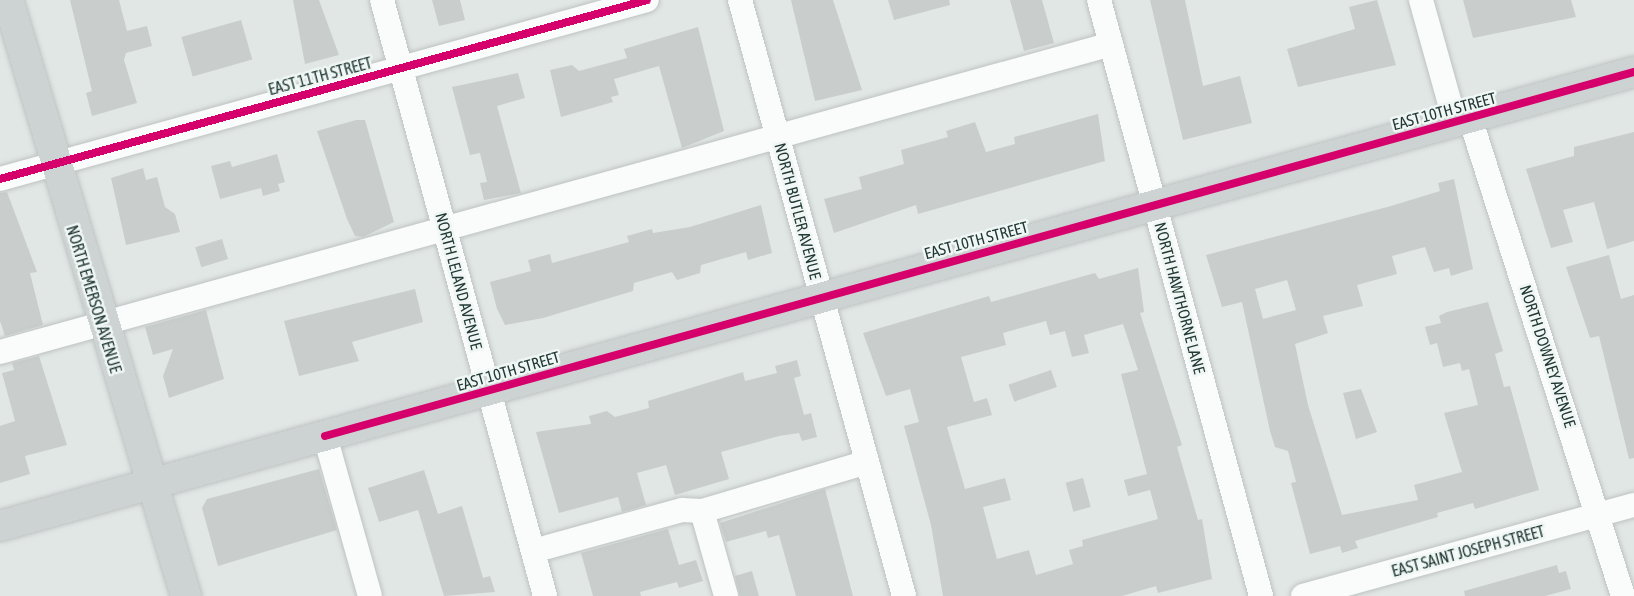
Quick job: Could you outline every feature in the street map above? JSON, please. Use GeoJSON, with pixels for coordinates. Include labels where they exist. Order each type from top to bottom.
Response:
{"type":"FeatureCollection","features":[{"type":"Feature","properties":{"kind":"main road","name":"NORTH EMERSON AVENUE"},"geometry":{"type":"LineString","coordinates":[[8,2],[53,164],[186,596]]}},
{"type":"Feature","properties":{"kind":"main road","name":"EAST 10TH STREET"},"geometry":{"type":"LineString","coordinates":[[0,526],[1634,72]]}},
{"type":"Feature","properties":{"kind":"street","name":"NORTH LELAND AVENUE"},"geometry":{"type":"LineString","coordinates":[[382,0],[545,596]]}},
{"type":"Feature","properties":{"kind":"street","name":"EAST 11TH STREET"},"geometry":{"type":"LineString","coordinates":[[0,179],[647,0]]}},
{"type":"Feature","properties":{"kind":"street","name":"NORTH BUTLER AVENUE"},"geometry":{"type":"LineString","coordinates":[[740,0],[904,596]]}},
{"type":"Feature","properties":{"kind":"street","name":"NORTH HAWTHORNE LANE"},"geometry":{"type":"LineString","coordinates":[[1099,0],[1261,596]]}},
{"type":"Feature","properties":{"kind":"street","name":"NORTH DOWNEY AVENUE"},"geometry":{"type":"LineString","coordinates":[[1421,0],[1600,514],[1623,596]]}},
{"type":"Feature","properties":{"kind":"street"},"geometry":{"type":"LineString","coordinates":[[0,352],[387,246],[444,225],[1111,44]]}},
{"type":"Feature","properties":{"kind":"street"},"geometry":{"type":"LineString","coordinates":[[325,436],[370,596]]}},
{"type":"Feature","properties":{"kind":"street"},"geometry":{"type":"LineString","coordinates":[[533,551],[682,510],[702,511],[867,462]]}},
{"type":"Feature","properties":{"kind":"street","name":"EAST SAINT JOSEPH STREET"},"geometry":{"type":"LineString","coordinates":[[1303,596],[1634,505]]}},
{"type":"Feature","properties":{"kind":"street"},"geometry":{"type":"LineString","coordinates":[[702,511],[726,596]]}},
{"type":"Feature","properties":{"kind":"building"},"geometry":{"type":"Polygon","coordinates":[[[70,0],[119,0],[127,31],[147,26],[152,46],[126,53],[124,60],[137,103],[92,116],[86,93],[92,91],[70,0]]]}},
{"type":"Feature","properties":{"kind":"building"},"geometry":{"type":"Polygon","coordinates":[[[293,0],[319,0],[339,55],[305,64],[293,0]]]}},
{"type":"Feature","properties":{"kind":"building"},"geometry":{"type":"Polygon","coordinates":[[[432,0],[460,0],[465,20],[439,26],[432,0]]]}},
{"type":"Feature","properties":{"kind":"building"},"geometry":{"type":"Polygon","coordinates":[[[791,0],[833,0],[862,90],[815,101],[791,0]]]}},
{"type":"Feature","properties":{"kind":"building"},"geometry":{"type":"Polygon","coordinates":[[[888,0],[949,0],[950,5],[894,20],[888,0]]]}},
{"type":"Feature","properties":{"kind":"building"},"geometry":{"type":"Polygon","coordinates":[[[1010,0],[1042,0],[1054,43],[1024,51],[1010,0]]]}},
{"type":"Feature","properties":{"kind":"building"},"geometry":{"type":"Polygon","coordinates":[[[1150,0],[1185,0],[1203,86],[1240,76],[1252,123],[1183,140],[1150,0]]]}},
{"type":"Feature","properties":{"kind":"building"},"geometry":{"type":"Polygon","coordinates":[[[1377,0],[1396,65],[1298,87],[1287,49],[1355,29],[1349,7],[1377,0]]]}},
{"type":"Feature","properties":{"kind":"building"},"geometry":{"type":"Polygon","coordinates":[[[1463,0],[1571,0],[1576,17],[1473,38],[1463,0]]]}},
{"type":"Feature","properties":{"kind":"building"},"geometry":{"type":"Polygon","coordinates":[[[241,20],[252,59],[193,77],[181,37],[241,20]]]}},
{"type":"Feature","properties":{"kind":"building"},"geometry":{"type":"Polygon","coordinates":[[[698,27],[724,131],[682,148],[659,66],[614,79],[619,95],[611,97],[613,102],[561,117],[550,70],[572,65],[579,71],[627,58],[624,49],[698,27]]]}},
{"type":"Feature","properties":{"kind":"building"},"geometry":{"type":"Polygon","coordinates":[[[518,73],[525,98],[497,106],[521,193],[484,200],[480,183],[487,182],[480,153],[470,155],[452,87],[518,73]]]}},
{"type":"Feature","properties":{"kind":"building"},"geometry":{"type":"Polygon","coordinates":[[[1098,114],[1105,161],[918,214],[916,205],[834,233],[824,199],[862,189],[859,177],[904,164],[901,150],[948,137],[946,131],[975,122],[986,152],[1015,144],[1014,137],[1098,114]]]}},
{"type":"Feature","properties":{"kind":"building"},"geometry":{"type":"Polygon","coordinates":[[[356,120],[365,120],[394,222],[363,237],[355,236],[347,219],[317,131],[356,120]]]}},
{"type":"Feature","properties":{"kind":"building"},"geometry":{"type":"Polygon","coordinates":[[[1634,132],[1634,241],[1607,249],[1594,202],[1563,210],[1573,242],[1551,248],[1526,169],[1574,156],[1574,147],[1634,132]]]}},
{"type":"Feature","properties":{"kind":"building"},"geometry":{"type":"Polygon","coordinates":[[[277,154],[285,182],[278,184],[280,191],[263,196],[261,188],[220,199],[211,166],[230,161],[232,167],[277,154]]]}},
{"type":"Feature","properties":{"kind":"building"},"geometry":{"type":"Polygon","coordinates":[[[143,168],[146,180],[157,177],[165,207],[175,214],[180,232],[126,245],[111,178],[143,168]]]}},
{"type":"Feature","properties":{"kind":"building"},"geometry":{"type":"Polygon","coordinates":[[[1454,179],[1473,269],[1451,276],[1449,268],[1434,272],[1425,247],[1392,256],[1397,274],[1357,285],[1363,306],[1323,316],[1328,333],[1295,344],[1308,405],[1342,515],[1418,500],[1414,485],[1462,472],[1444,413],[1478,405],[1469,369],[1462,371],[1460,363],[1443,367],[1437,343],[1430,345],[1425,327],[1441,323],[1439,316],[1447,312],[1488,302],[1503,351],[1495,354],[1504,387],[1510,386],[1539,490],[1475,509],[1473,503],[1437,513],[1438,517],[1355,541],[1358,548],[1342,553],[1340,546],[1310,554],[1291,483],[1296,482],[1288,451],[1275,447],[1270,431],[1242,302],[1222,307],[1206,255],[1440,191],[1438,183],[1454,179]],[[1287,280],[1255,289],[1263,319],[1296,310],[1287,280]]]}},
{"type":"Feature","properties":{"kind":"building"},"geometry":{"type":"Polygon","coordinates":[[[7,192],[37,272],[30,273],[43,325],[5,336],[0,321],[0,193],[7,192]]]}},
{"type":"Feature","properties":{"kind":"building"},"geometry":{"type":"Polygon","coordinates":[[[761,205],[772,253],[748,260],[746,252],[701,265],[700,273],[677,280],[672,272],[634,283],[633,291],[543,318],[505,325],[497,309],[490,282],[531,271],[528,260],[550,254],[552,263],[629,242],[627,236],[652,229],[653,233],[690,227],[761,205]]]}},
{"type":"Feature","properties":{"kind":"building"},"geometry":{"type":"Polygon","coordinates":[[[222,239],[228,259],[201,267],[195,247],[222,239]]]}},
{"type":"Feature","properties":{"kind":"building"},"geometry":{"type":"Polygon","coordinates":[[[1609,255],[1621,299],[1634,295],[1634,458],[1629,459],[1599,336],[1590,338],[1566,267],[1609,255]]]}},
{"type":"Feature","properties":{"kind":"building"},"geometry":{"type":"Polygon","coordinates":[[[1138,268],[1144,312],[1140,313],[1182,445],[1177,447],[1198,520],[1202,519],[1212,579],[1158,593],[1156,586],[1122,596],[943,596],[931,525],[904,426],[919,422],[910,389],[886,396],[863,333],[989,296],[991,302],[1095,273],[1099,279],[1138,268]],[[1046,321],[1003,333],[1006,345],[961,357],[974,402],[987,398],[992,415],[947,427],[965,489],[1005,478],[1011,500],[983,507],[997,559],[1029,550],[1036,575],[1073,564],[1069,550],[1083,546],[1082,540],[1158,519],[1150,490],[1128,496],[1124,480],[1147,474],[1121,374],[1138,370],[1123,324],[1084,335],[1089,353],[1072,357],[1065,331],[1050,335],[1046,321]]]}},
{"type":"Feature","properties":{"kind":"building"},"geometry":{"type":"Polygon","coordinates":[[[415,289],[423,322],[352,342],[359,361],[299,376],[284,321],[415,289]]]}},
{"type":"Feature","properties":{"kind":"building"},"geometry":{"type":"Polygon","coordinates":[[[206,310],[224,379],[169,398],[163,376],[173,349],[153,355],[145,327],[206,310]]]}},
{"type":"Feature","properties":{"kind":"building"},"geometry":{"type":"Polygon","coordinates":[[[39,356],[67,445],[25,456],[30,474],[0,483],[0,426],[15,421],[2,373],[14,370],[12,363],[39,356]]]}},
{"type":"Feature","properties":{"kind":"building"},"geometry":{"type":"Polygon","coordinates":[[[797,360],[801,376],[794,378],[804,415],[811,413],[817,437],[802,441],[799,433],[779,436],[721,452],[729,479],[675,495],[666,465],[637,473],[646,505],[622,512],[618,497],[559,513],[536,432],[591,424],[589,416],[607,411],[615,417],[649,408],[648,401],[743,372],[745,381],[777,373],[775,366],[797,360]]]}},
{"type":"Feature","properties":{"kind":"building"},"geometry":{"type":"Polygon","coordinates":[[[1051,370],[1057,387],[1014,402],[1008,385],[1051,370]]]}},
{"type":"Feature","properties":{"kind":"building"},"geometry":{"type":"Polygon","coordinates":[[[1361,389],[1377,432],[1356,439],[1343,393],[1361,389]]]}},
{"type":"Feature","properties":{"kind":"building"},"geometry":{"type":"Polygon","coordinates":[[[319,469],[337,530],[218,566],[202,508],[207,499],[319,469]]]}},
{"type":"Feature","properties":{"kind":"building"},"geometry":{"type":"Polygon","coordinates":[[[424,470],[438,514],[462,506],[483,578],[490,576],[495,592],[444,596],[418,510],[379,522],[368,488],[424,470]]]}},
{"type":"Feature","properties":{"kind":"building"},"geometry":{"type":"Polygon","coordinates":[[[1083,478],[1091,507],[1073,512],[1066,483],[1083,478]]]}},
{"type":"Feature","properties":{"kind":"building"},"geometry":{"type":"Polygon","coordinates":[[[825,489],[853,596],[796,596],[779,535],[768,538],[766,531],[726,542],[720,523],[825,489]]]}},
{"type":"Feature","properties":{"kind":"building"},"geometry":{"type":"Polygon","coordinates":[[[668,529],[679,565],[696,560],[703,581],[679,588],[677,582],[640,592],[641,596],[593,596],[581,553],[668,529]]]}},
{"type":"Feature","properties":{"kind":"building"},"geometry":{"type":"Polygon","coordinates":[[[1557,565],[1559,573],[1566,571],[1571,589],[1545,596],[1465,596],[1464,591],[1557,565]]]}},
{"type":"Feature","properties":{"kind":"building"},"geometry":{"type":"Polygon","coordinates":[[[752,571],[759,596],[740,596],[735,576],[752,571]]]}},
{"type":"Feature","properties":{"kind":"cycle path"},"geometry":{"type":"LineString","coordinates":[[0,179],[647,0]]}},
{"type":"Feature","properties":{"kind":"cycle path"},"geometry":{"type":"LineString","coordinates":[[325,436],[1634,72]]}}]}
